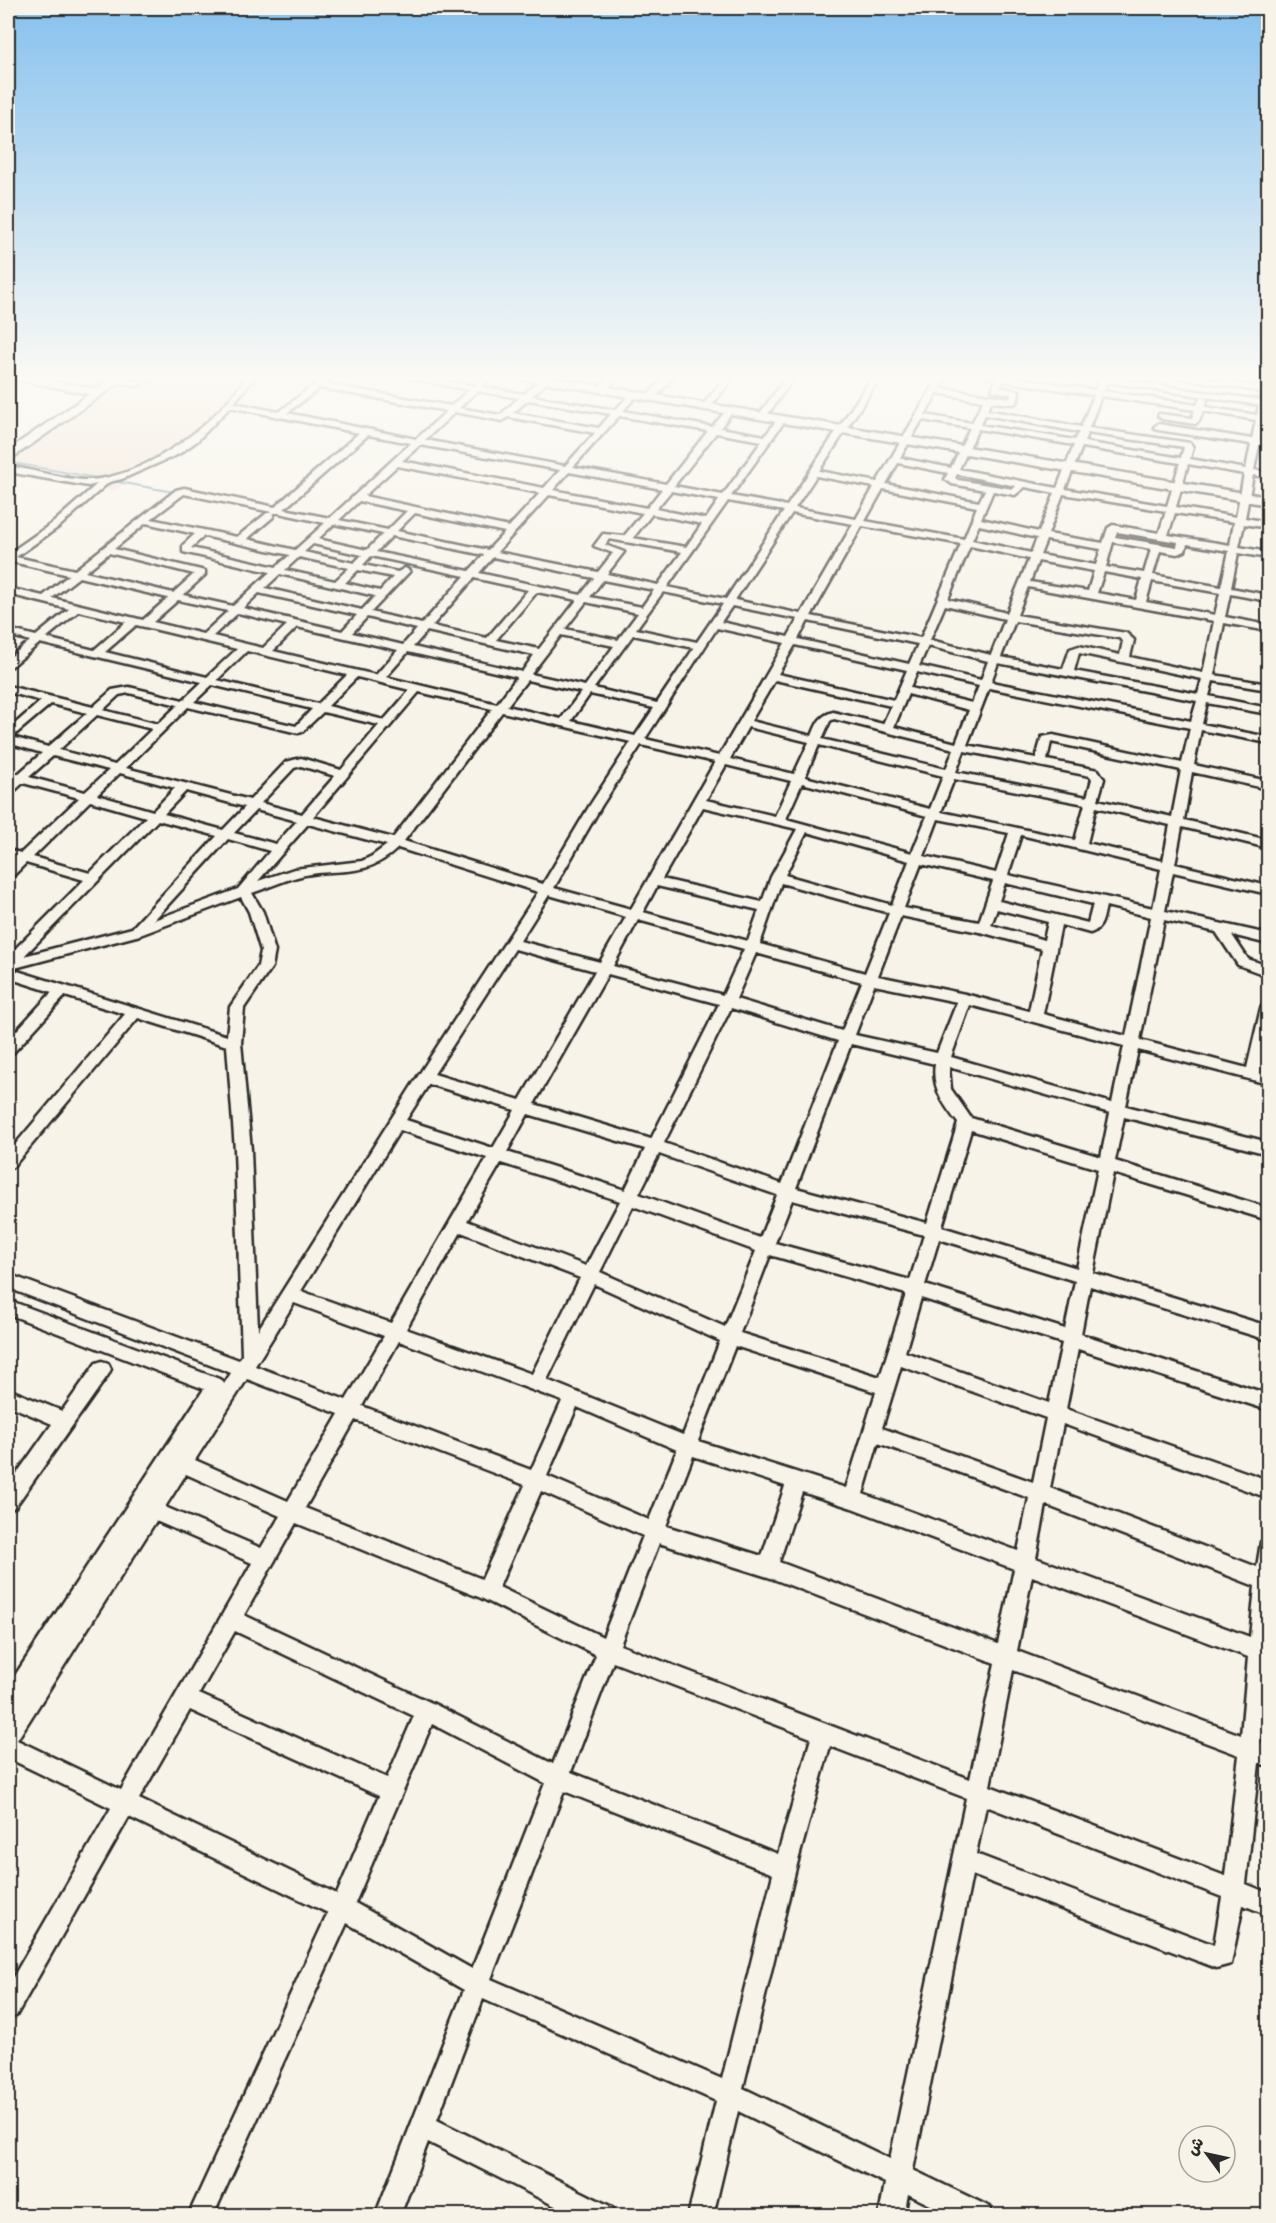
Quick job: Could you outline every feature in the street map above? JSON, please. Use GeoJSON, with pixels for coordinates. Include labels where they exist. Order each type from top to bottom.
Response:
{"type":"FeatureCollection","features":[{"type":"Feature","properties":{"kind":"street"},"geometry":{"type":"LineString","coordinates":[[69,480],[88,483],[105,482]]}},
{"type":"Feature","properties":{"kind":"street"},"geometry":{"type":"LineString","coordinates":[[8,558],[57,524],[110,480]]}},
{"type":"Feature","properties":{"kind":"street"},"geometry":{"type":"LineString","coordinates":[[240,541],[311,480]]}},
{"type":"Feature","properties":{"kind":"street"},"geometry":{"type":"LineString","coordinates":[[205,638],[378,480]]}},
{"type":"Feature","properties":{"kind":"street"},"geometry":{"type":"LineString","coordinates":[[486,480],[708,522]]}},
{"type":"Feature","properties":{"kind":"street"},"geometry":{"type":"LineString","coordinates":[[378,679],[557,480]]}},
{"type":"Feature","properties":{"kind":"street"},"geometry":{"type":"LineString","coordinates":[[624,480],[966,542],[1034,557],[1269,598]]}},
{"type":"Feature","properties":{"kind":"street"},"geometry":{"type":"LineString","coordinates":[[627,538],[674,480]]}},
{"type":"Feature","properties":{"kind":"street"},"geometry":{"type":"LineString","coordinates":[[564,723],[738,480]]}},
{"type":"Feature","properties":{"kind":"street"},"geometry":{"type":"LineString","coordinates":[[8,1735],[247,1363],[424,1077],[546,890],[597,805],[809,480]]}},
{"type":"Feature","properties":{"kind":"street"},"geometry":{"type":"LineString","coordinates":[[851,480],[982,505]]}},
{"type":"Feature","properties":{"kind":"street"},"geometry":{"type":"LineString","coordinates":[[8,2008],[883,480]]}},
{"type":"Feature","properties":{"kind":"street"},"geometry":{"type":"LineString","coordinates":[[950,480],[1015,492],[1023,483]]}},
{"type":"Feature","properties":{"kind":"street"},"geometry":{"type":"LineString","coordinates":[[1006,480],[1060,491],[1269,525]]}},
{"type":"Feature","properties":{"kind":"street"},"geometry":{"type":"LineString","coordinates":[[387,2216],[1064,480]]}},
{"type":"Feature","properties":{"kind":"street"},"geometry":{"type":"LineString","coordinates":[[1136,480],[1269,501]]}},
{"type":"Feature","properties":{"kind":"street"},"geometry":{"type":"LineString","coordinates":[[1163,536],[1181,480]]}},
{"type":"Feature","properties":{"kind":"street"},"geometry":{"type":"LineString","coordinates":[[891,2216],[1189,768],[1192,742],[1208,677],[1248,480]]}},
{"type":"Feature","properties":{"kind":"street"},"geometry":{"type":"LineString","coordinates":[[887,729],[990,488]]}},
{"type":"Feature","properties":{"kind":"street"},"geometry":{"type":"LineString","coordinates":[[44,600],[182,491],[273,513],[332,522],[924,642],[994,659],[1068,671],[1269,711]]}},
{"type":"Feature","properties":{"kind":"street"},"geometry":{"type":"LineString","coordinates":[[358,498],[512,530]]}},
{"type":"Feature","properties":{"kind":"street"},"geometry":{"type":"LineString","coordinates":[[337,585],[413,510]]}},
{"type":"Feature","properties":{"kind":"street"},"geometry":{"type":"LineString","coordinates":[[144,520],[401,576]]}},
{"type":"Feature","properties":{"kind":"street"},"geometry":{"type":"LineString","coordinates":[[976,521],[1042,536],[1180,551],[1183,539]]}},
{"type":"Feature","properties":{"kind":"street"},"geometry":{"type":"LineString","coordinates":[[1092,594],[1112,529],[1116,528],[1269,555]]}},
{"type":"Feature","properties":{"kind":"street"},"geometry":{"type":"LineString","coordinates":[[202,533],[186,547],[188,551],[383,595]]}},
{"type":"Feature","properties":{"kind":"street"},"geometry":{"type":"LineString","coordinates":[[182,788],[8,964],[135,932],[294,873],[319,868],[354,866],[372,861],[396,843],[620,552],[599,544],[608,535],[688,550]]}},
{"type":"Feature","properties":{"kind":"street"},"geometry":{"type":"LineString","coordinates":[[312,540],[644,611]]}},
{"type":"Feature","properties":{"kind":"street"},"geometry":{"type":"LineString","coordinates":[[1140,604],[1156,548]]}},
{"type":"Feature","properties":{"kind":"street"},"geometry":{"type":"LineString","coordinates":[[96,654],[176,597],[201,573],[108,550]]}},
{"type":"Feature","properties":{"kind":"street"},"geometry":{"type":"LineString","coordinates":[[184,567],[198,553]]}},
{"type":"Feature","properties":{"kind":"street"},"geometry":{"type":"LineString","coordinates":[[8,558],[662,707]]}},
{"type":"Feature","properties":{"kind":"street"},"geometry":{"type":"LineString","coordinates":[[345,634],[415,562]]}},
{"type":"Feature","properties":{"kind":"street"},"geometry":{"type":"LineString","coordinates":[[1024,584],[1092,594],[1269,628]]}},
{"type":"Feature","properties":{"kind":"street"},"geometry":{"type":"LineString","coordinates":[[489,642],[535,588]]}},
{"type":"Feature","properties":{"kind":"street"},"geometry":{"type":"LineString","coordinates":[[258,590],[540,653]]}},
{"type":"Feature","properties":{"kind":"street"},"geometry":{"type":"LineString","coordinates":[[8,602],[13,593],[44,600],[796,778],[934,814],[1016,830],[1269,890]]}},
{"type":"Feature","properties":{"kind":"street"},"geometry":{"type":"LineString","coordinates":[[941,601],[1011,617],[1122,634],[1130,640],[1124,659]]}},
{"type":"Feature","properties":{"kind":"street"},"geometry":{"type":"LineString","coordinates":[[8,664],[76,608]]}},
{"type":"Feature","properties":{"kind":"street"},"geometry":{"type":"LineString","coordinates":[[265,652],[295,623]]}},
{"type":"Feature","properties":{"kind":"street"},"geometry":{"type":"LineString","coordinates":[[715,624],[985,684],[1269,740]]}},
{"type":"Feature","properties":{"kind":"street"},"geometry":{"type":"LineString","coordinates":[[558,631],[620,644]]}},
{"type":"Feature","properties":{"kind":"street"},"geometry":{"type":"LineString","coordinates":[[8,632],[387,724]]}},
{"type":"Feature","properties":{"kind":"street"},"geometry":{"type":"LineString","coordinates":[[629,632],[701,646]]}},
{"type":"Feature","properties":{"kind":"street"},"geometry":{"type":"LineString","coordinates":[[8,873],[244,648]]}},
{"type":"Feature","properties":{"kind":"street"},"geometry":{"type":"LineString","coordinates":[[1068,671],[1076,649],[1208,677],[1269,687]]}},
{"type":"Feature","properties":{"kind":"street"},"geometry":{"type":"LineString","coordinates":[[8,790],[14,777],[50,752],[116,692],[123,689],[295,731],[301,729],[354,674]]}},
{"type":"Feature","properties":{"kind":"street"},"geometry":{"type":"LineString","coordinates":[[771,676],[897,704]]}},
{"type":"Feature","properties":{"kind":"street"},"geometry":{"type":"LineString","coordinates":[[1118,710],[1126,683]]}},
{"type":"Feature","properties":{"kind":"street"},"geometry":{"type":"LineString","coordinates":[[244,890],[417,688]]}},
{"type":"Feature","properties":{"kind":"street"},"geometry":{"type":"LineString","coordinates":[[8,689],[160,728]]}},
{"type":"Feature","properties":{"kind":"street"},"geometry":{"type":"LineString","coordinates":[[903,689],[976,708]]}},
{"type":"Feature","properties":{"kind":"street"},"geometry":{"type":"LineString","coordinates":[[8,735],[50,699]]}},
{"type":"Feature","properties":{"kind":"street"},"geometry":{"type":"LineString","coordinates":[[779,820],[814,739],[825,719],[833,715],[960,747],[1041,762],[1097,776],[1080,845]]}},
{"type":"Feature","properties":{"kind":"street"},"geometry":{"type":"LineString","coordinates":[[745,723],[949,774],[1092,802],[1269,844]]}},
{"type":"Feature","properties":{"kind":"street"},"geometry":{"type":"LineString","coordinates":[[1041,762],[1046,739],[1053,738],[1269,785]]}},
{"type":"Feature","properties":{"kind":"street"},"geometry":{"type":"LineString","coordinates":[[8,740],[396,843],[546,890],[753,945],[869,980],[965,999],[1269,1079]]}},
{"type":"Feature","properties":{"kind":"street"},"geometry":{"type":"LineString","coordinates":[[135,932],[290,765],[295,763],[343,774]]}},
{"type":"Feature","properties":{"kind":"street"},"geometry":{"type":"LineString","coordinates":[[14,777],[278,849]]}},
{"type":"Feature","properties":{"kind":"street"},"geometry":{"type":"LineString","coordinates":[[699,802],[779,820],[917,859],[1269,939]]}},
{"type":"Feature","properties":{"kind":"street"},"geometry":{"type":"LineString","coordinates":[[536,1384],[728,1002],[753,945],[777,877],[804,827]]}},
{"type":"Feature","properties":{"kind":"street"},"geometry":{"type":"LineString","coordinates":[[984,928],[1016,830]]}},
{"type":"Feature","properties":{"kind":"street"},"geometry":{"type":"LineString","coordinates":[[8,854],[92,878]]}},
{"type":"Feature","properties":{"kind":"street"},"geometry":{"type":"LineString","coordinates":[[777,877],[896,911],[984,928],[1049,946]]}},
{"type":"Feature","properties":{"kind":"street"},"geometry":{"type":"LineString","coordinates":[[653,881],[765,907]]}},
{"type":"Feature","properties":{"kind":"street"},"geometry":{"type":"LineString","coordinates":[[244,890],[256,912],[266,939],[268,959],[265,967],[237,1007],[234,1043],[243,1150],[247,1363]]}},
{"type":"Feature","properties":{"kind":"street"},"geometry":{"type":"LineString","coordinates":[[993,904],[1055,921],[1092,928],[1101,900]]}},
{"type":"Feature","properties":{"kind":"street"},"geometry":{"type":"LineString","coordinates":[[1035,1017],[1055,921]]}},
{"type":"Feature","properties":{"kind":"street"},"geometry":{"type":"LineString","coordinates":[[1220,928],[1243,962],[1269,971]]}},
{"type":"Feature","properties":{"kind":"street"},"geometry":{"type":"LineString","coordinates":[[511,943],[728,1002],[847,1038],[943,1060],[1118,1110],[1269,1148]]}},
{"type":"Feature","properties":{"kind":"street"},"geometry":{"type":"LineString","coordinates":[[8,973],[234,1043]]}},
{"type":"Feature","properties":{"kind":"street"},"geometry":{"type":"LineString","coordinates":[[9,1045],[62,990]]}},
{"type":"Feature","properties":{"kind":"street"},"geometry":{"type":"LineString","coordinates":[[965,999],[943,1060],[941,1075],[952,1104],[966,1122],[1269,1214]]}},
{"type":"Feature","properties":{"kind":"street"},"geometry":{"type":"LineString","coordinates":[[1253,1075],[1269,1008]]}},
{"type":"Feature","properties":{"kind":"street"},"geometry":{"type":"LineString","coordinates":[[8,1162],[134,1013]]}},
{"type":"Feature","properties":{"kind":"street"},"geometry":{"type":"LineString","coordinates":[[424,1077],[654,1146],[786,1192],[933,1231],[1269,1333]]}},
{"type":"Feature","properties":{"kind":"street"},"geometry":{"type":"LineString","coordinates":[[852,1499],[966,1122]]}},
{"type":"Feature","properties":{"kind":"street"},"geometry":{"type":"LineString","coordinates":[[396,1123],[628,1197],[765,1247],[915,1289],[1269,1402]]}},
{"type":"Feature","properties":{"kind":"street"},"geometry":{"type":"LineString","coordinates":[[457,1224],[590,1275],[730,1337],[886,1387]]}},
{"type":"Feature","properties":{"kind":"street"},"geometry":{"type":"LineString","coordinates":[[8,1281],[247,1363],[350,1410],[538,1481],[654,1533],[768,1567],[1259,1753]]}},
{"type":"Feature","properties":{"kind":"street"},"geometry":{"type":"LineString","coordinates":[[290,1294],[573,1397],[687,1446],[852,1499],[1264,1652]]}},
{"type":"Feature","properties":{"kind":"street"},"geometry":{"type":"LineString","coordinates":[[8,1307],[216,1386],[8,1703]]}},
{"type":"Feature","properties":{"kind":"street"},"geometry":{"type":"LineString","coordinates":[[895,1356],[1269,1489]]}},
{"type":"Feature","properties":{"kind":"street"},"geometry":{"type":"LineString","coordinates":[[8,1501],[102,1369]]}},
{"type":"Feature","properties":{"kind":"street"},"geometry":{"type":"LineString","coordinates":[[8,1397],[65,1421]]}},
{"type":"Feature","properties":{"kind":"street"},"geometry":{"type":"LineString","coordinates":[[487,1591],[538,1481],[573,1397]]}},
{"type":"Feature","properties":{"kind":"street"},"geometry":{"type":"LineString","coordinates":[[872,1433],[1039,1493],[1267,1580]]}},
{"type":"Feature","properties":{"kind":"street"},"geometry":{"type":"LineString","coordinates":[[182,1463],[292,1512],[487,1591],[608,1650],[1269,1904]]}},
{"type":"Feature","properties":{"kind":"street"},"geometry":{"type":"LineString","coordinates":[[768,1567],[796,1480]]}},
{"type":"Feature","properties":{"kind":"street"},"geometry":{"type":"LineString","coordinates":[[151,1510],[265,1559]]}},
{"type":"Feature","properties":{"kind":"street"},"geometry":{"type":"LineString","coordinates":[[965,1861],[1218,1957],[1224,1953],[1259,1753],[1269,1549]]}},
{"type":"Feature","properties":{"kind":"street"},"geometry":{"type":"LineString","coordinates":[[231,1618],[427,1711],[558,1778],[785,1868]]}},
{"type":"Feature","properties":{"kind":"street"},"geometry":{"type":"LineString","coordinates":[[186,1698],[392,1791]]}},
{"type":"Feature","properties":{"kind":"street"},"geometry":{"type":"LineString","coordinates":[[200,2216],[342,1908],[427,1711]]}},
{"type":"Feature","properties":{"kind":"street"},"geometry":{"type":"LineString","coordinates":[[700,2216],[785,1868],[823,1732]]}},
{"type":"Feature","properties":{"kind":"street"},"geometry":{"type":"LineString","coordinates":[[8,1747],[342,1908],[477,1986],[730,2095],[981,2216]]}},
{"type":"Feature","properties":{"kind":"street"},"geometry":{"type":"LineString","coordinates":[[422,2126],[603,2216]]}},
{"type":"Feature","properties":{"kind":"shaded area"},"geometry":{"type":"Polygon","coordinates":[[[62,480],[129,480],[114,491],[62,480]]]}},
{"type":"Feature","properties":{"kind":"waterway"},"geometry":{"type":"LineString","coordinates":[[106,480],[190,495]]}}]}
